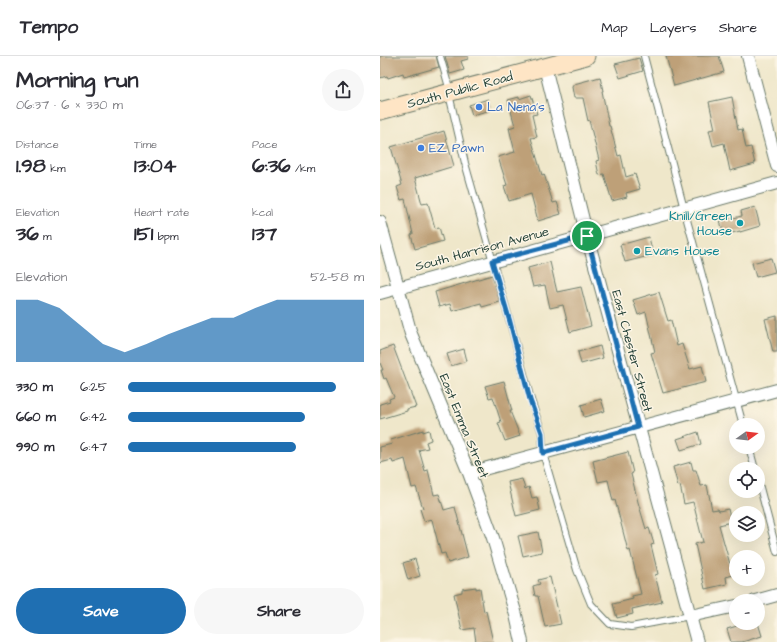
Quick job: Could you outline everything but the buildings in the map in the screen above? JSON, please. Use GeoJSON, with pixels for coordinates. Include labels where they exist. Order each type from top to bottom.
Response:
{"type":"FeatureCollection","features":[{"type":"Feature","properties":{"kind":"street","name":"South Public Road"},"geometry":{"type":"LineString","coordinates":[[380,111],[586,56]]}},
{"type":"Feature","properties":{"kind":"street"},"geometry":{"type":"LineString","coordinates":[[748,56],[777,166]]}},
{"type":"Feature","properties":{"kind":"street","name":"East Chester Street"},"geometry":{"type":"LineString","coordinates":[[545,67],[587,236],[697,642]]}},
{"type":"Feature","properties":{"kind":"street","name":"South Harrison Avenue"},"geometry":{"type":"LineString","coordinates":[[380,293],[397,287],[777,183]]}},
{"type":"Feature","properties":{"kind":"street","name":"East Emma Street"},"geometry":{"type":"LineString","coordinates":[[380,222],[411,334],[469,473],[493,538],[516,615],[522,642]]}},
{"type":"Feature","properties":{"kind":"street"},"geometry":{"type":"LineString","coordinates":[[469,473],[777,390]]}},
{"type":"Feature","properties":{"kind":"street"},"geometry":{"type":"LineString","coordinates":[[765,598],[777,595]]}},
{"type":"Feature","properties":{"kind":"street"},"geometry":{"type":"LineString","coordinates":[[690,616],[729,608]]}},
{"type":"Feature","properties":{"kind":"lane"},"geometry":{"type":"LineString","coordinates":[[440,56],[450,93],[459,137],[492,261],[510,322],[530,400],[542,433],[543,453],[577,570],[591,604],[610,624],[624,626],[690,616]]}},
{"type":"Feature","properties":{"kind":"lane"},"geometry":{"type":"LineString","coordinates":[[644,56],[741,418]]}},
{"type":"Feature","properties":{"kind":"lane"},"geometry":{"type":"LineString","coordinates":[[763,498],[777,552]]}},
{"type":"Feature","properties":{"kind":"place","name":"La Nena's"},"geometry":{"type":"Point","coordinates":[479,107]}},
{"type":"Feature","properties":{"kind":"place","name":"EZ Pawn"},"geometry":{"type":"Point","coordinates":[421,148]}},
{"type":"Feature","properties":{"kind":"place","name":"Knill/Green House"},"geometry":{"type":"Point","coordinates":[740,223]}},
{"type":"Feature","properties":{"kind":"place","name":"Evans House"},"geometry":{"type":"Point","coordinates":[637,251]}},
{"type":"Feature","properties":{"kind":"route"},"geometry":{"type":"LineString","coordinates":[[587,236],[638,427],[543,453],[542,433],[530,400],[510,322],[492,261],[587,236]]}}]}
